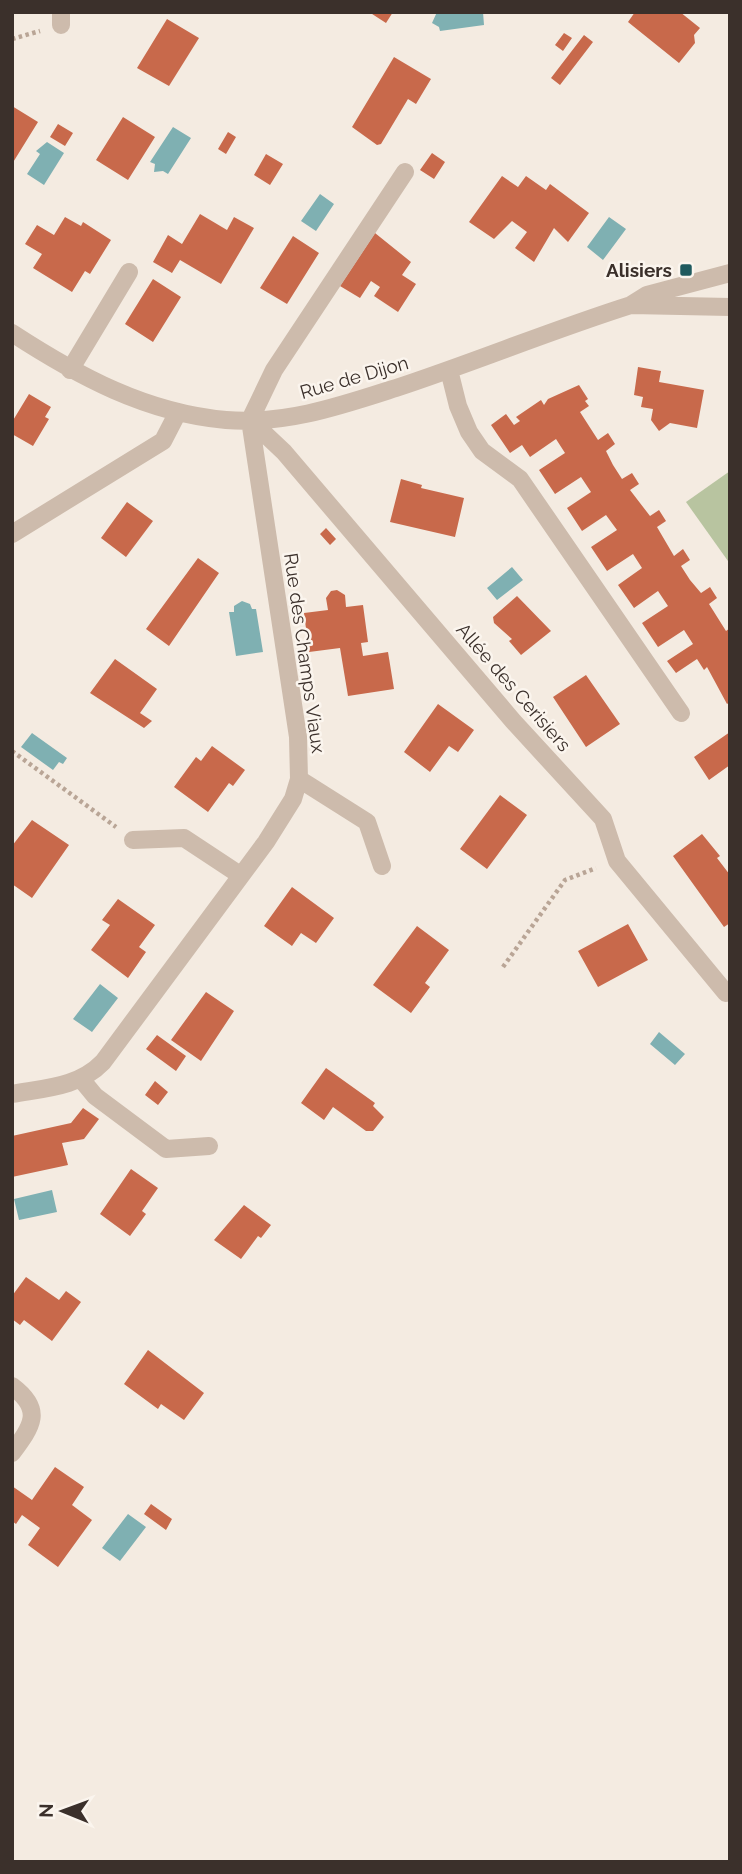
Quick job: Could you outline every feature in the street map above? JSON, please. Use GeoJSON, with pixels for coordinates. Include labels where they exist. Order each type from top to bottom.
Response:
{"type":"FeatureCollection","features":[{"type":"Feature","properties":{"kind":"street"},"geometry":{"type":"LineString","coordinates":[[250,420],[274,370],[405,172]]}},
{"type":"Feature","properties":{"kind":"street"},"geometry":{"type":"LineString","coordinates":[[70,370],[129,272]]}},
{"type":"Feature","properties":{"kind":"street","name":"Rue de Dijon"},"geometry":{"type":"LineString","coordinates":[[12,333],[70,370],[131,398],[178,412],[250,420],[325,411],[449,370],[631,304],[647,295],[730,273]]}},
{"type":"Feature","properties":{"kind":"street","name":"Rue de Dijon"},"geometry":{"type":"LineString","coordinates":[[631,304],[730,307]]}},
{"type":"Feature","properties":{"kind":"street"},"geometry":{"type":"LineString","coordinates":[[449,370],[458,406],[475,442],[500,467],[520,479],[681,713]]}},
{"type":"Feature","properties":{"kind":"street"},"geometry":{"type":"LineString","coordinates":[[12,534],[163,441],[178,412]]}},
{"type":"Feature","properties":{"kind":"street","name":"Rue des Champs Viaux"},"geometry":{"type":"LineString","coordinates":[[12,1094],[81,1079],[103,1062],[266,842],[293,799],[299,779],[298,737],[250,420]]}},
{"type":"Feature","properties":{"kind":"street","name":"Allée des Cerisiers"},"geometry":{"type":"LineString","coordinates":[[250,420],[284,452],[513,721],[603,819],[617,861],[726,993]]}},
{"type":"Feature","properties":{"kind":"street"},"geometry":{"type":"LineString","coordinates":[[299,779],[367,822],[382,866]]}},
{"type":"Feature","properties":{"kind":"street"},"geometry":{"type":"LineString","coordinates":[[133,840],[184,838],[240,875]]}},
{"type":"Feature","properties":{"kind":"street"},"geometry":{"type":"LineString","coordinates":[[81,1079],[95,1096],[166,1149],[209,1146]]}},
{"type":"Feature","properties":{"kind":"street"},"geometry":{"type":"LineString","coordinates":[[12,1386],[26,1397],[32,1413],[30,1430],[12,1453]]}},
{"type":"Feature","properties":{"kind":"path"},"geometry":{"type":"LineString","coordinates":[[12,39],[61,19]]}},
{"type":"Feature","properties":{"kind":"path"},"geometry":{"type":"LineString","coordinates":[[12,751],[133,840]]}},
{"type":"Feature","properties":{"kind":"path"},"geometry":{"type":"LineString","coordinates":[[503,967],[565,880],[617,861]]}},
{"type":"Feature","properties":{"kind":"green space"},"geometry":{"type":"Polygon","coordinates":[[[730,471],[730,560],[728,561],[686,502],[730,471]]]}},
{"type":"Feature","properties":{"kind":"water"},"geometry":{"type":"Polygon","coordinates":[[[437,12],[483,12],[484,25],[440,31],[439,27],[432,23],[437,12]]]}},
{"type":"Feature","properties":{"kind":"water"},"geometry":{"type":"Polygon","coordinates":[[[173,127],[191,138],[168,174],[163,171],[154,172],[155,164],[150,162],[173,127]]]}},
{"type":"Feature","properties":{"kind":"water"},"geometry":{"type":"Polygon","coordinates":[[[47,142],[64,153],[44,185],[27,174],[40,154],[36,151],[47,142]]]}},
{"type":"Feature","properties":{"kind":"water"},"geometry":{"type":"Polygon","coordinates":[[[320,194],[334,204],[316,231],[301,221],[320,194]]]}},
{"type":"Feature","properties":{"kind":"water"},"geometry":{"type":"Polygon","coordinates":[[[609,217],[626,229],[603,260],[587,247],[609,217]]]}},
{"type":"Feature","properties":{"kind":"water"},"geometry":{"type":"Polygon","coordinates":[[[512,567],[523,580],[497,600],[487,588],[512,567]]]}},
{"type":"Feature","properties":{"kind":"water"},"geometry":{"type":"Polygon","coordinates":[[[242,601],[256,609],[263,652],[236,656],[229,612],[234,612],[234,606],[242,601]]]}},
{"type":"Feature","properties":{"kind":"water"},"geometry":{"type":"Polygon","coordinates":[[[32,733],[67,758],[63,764],[59,762],[53,770],[21,747],[32,733]]]}},
{"type":"Feature","properties":{"kind":"water"},"geometry":{"type":"Polygon","coordinates":[[[100,984],[118,998],[92,1032],[73,1019],[100,984]]]}},
{"type":"Feature","properties":{"kind":"water"},"geometry":{"type":"Polygon","coordinates":[[[659,1032],[685,1054],[675,1065],[650,1044],[659,1032]]]}},
{"type":"Feature","properties":{"kind":"water"},"geometry":{"type":"Polygon","coordinates":[[[52,1190],[57,1212],[19,1220],[14,1199],[52,1190]]]}},
{"type":"Feature","properties":{"kind":"water"},"geometry":{"type":"Polygon","coordinates":[[[128,1514],[146,1527],[120,1561],[102,1548],[128,1514]]]}},
{"type":"Feature","properties":{"kind":"building"},"geometry":{"type":"Polygon","coordinates":[[[369,12],[393,12],[386,23],[369,12]]]}},
{"type":"Feature","properties":{"kind":"building"},"geometry":{"type":"Polygon","coordinates":[[[635,12],[680,12],[700,28],[694,35],[695,43],[679,63],[628,22],[635,12]]]}},
{"type":"Feature","properties":{"kind":"building"},"geometry":{"type":"Polygon","coordinates":[[[167,19],[199,38],[169,86],[137,68],[167,19]]]}},
{"type":"Feature","properties":{"kind":"building"},"geometry":{"type":"Polygon","coordinates":[[[564,33],[572,38],[563,51],[555,45],[564,33]]]}},
{"type":"Feature","properties":{"kind":"building"},"geometry":{"type":"Polygon","coordinates":[[[584,35],[593,42],[560,85],[551,78],[584,35]]]}},
{"type":"Feature","properties":{"kind":"building"},"geometry":{"type":"Polygon","coordinates":[[[394,57],[431,79],[416,104],[408,99],[381,144],[377,145],[352,127],[394,57]]]}},
{"type":"Feature","properties":{"kind":"building"},"geometry":{"type":"Polygon","coordinates":[[[12,106],[38,122],[12,164],[12,106]]]}},
{"type":"Feature","properties":{"kind":"building"},"geometry":{"type":"Polygon","coordinates":[[[123,117],[155,137],[128,180],[96,160],[123,117]]]}},
{"type":"Feature","properties":{"kind":"building"},"geometry":{"type":"Polygon","coordinates":[[[58,124],[73,133],[65,146],[50,137],[58,124]]]}},
{"type":"Feature","properties":{"kind":"building"},"geometry":{"type":"Polygon","coordinates":[[[228,132],[236,137],[226,154],[218,149],[228,132]]]}},
{"type":"Feature","properties":{"kind":"building"},"geometry":{"type":"Polygon","coordinates":[[[432,153],[445,162],[434,179],[420,170],[432,153]]]}},
{"type":"Feature","properties":{"kind":"building"},"geometry":{"type":"Polygon","coordinates":[[[266,154],[283,164],[270,185],[254,175],[266,154]]]}},
{"type":"Feature","properties":{"kind":"building"},"geometry":{"type":"Polygon","coordinates":[[[502,176],[518,187],[526,176],[546,190],[550,184],[589,213],[568,242],[554,228],[534,262],[515,248],[527,232],[512,221],[494,239],[469,222],[502,176]]]}},
{"type":"Feature","properties":{"kind":"building"},"geometry":{"type":"Polygon","coordinates":[[[200,214],[227,230],[234,217],[254,228],[221,284],[180,260],[172,273],[153,262],[168,235],[182,244],[200,214]]]}},
{"type":"Feature","properties":{"kind":"building"},"geometry":{"type":"Polygon","coordinates":[[[65,217],[81,226],[83,222],[111,240],[90,274],[85,271],[72,292],[33,268],[42,254],[25,244],[37,225],[54,235],[65,217]]]}},
{"type":"Feature","properties":{"kind":"building"},"geometry":{"type":"Polygon","coordinates":[[[375,233],[411,262],[402,275],[416,284],[398,312],[374,296],[380,287],[371,281],[360,298],[340,286],[375,233]]]}},
{"type":"Feature","properties":{"kind":"building"},"geometry":{"type":"Polygon","coordinates":[[[293,236],[319,253],[287,304],[260,288],[293,236]]]}},
{"type":"Feature","properties":{"kind":"building"},"geometry":{"type":"Polygon","coordinates":[[[153,279],[181,297],[153,342],[125,324],[153,279]]]}},
{"type":"Feature","properties":{"kind":"building"},"geometry":{"type":"Polygon","coordinates":[[[638,367],[661,371],[659,382],[704,390],[697,428],[670,423],[659,431],[651,420],[653,409],[641,407],[643,397],[634,395],[638,367]]]}},
{"type":"Feature","properties":{"kind":"building"},"geometry":{"type":"Polygon","coordinates":[[[579,385],[588,399],[585,401],[589,406],[580,412],[598,440],[608,433],[615,444],[606,451],[622,479],[632,473],[639,484],[630,490],[650,516],[659,510],[666,521],[657,527],[674,556],[683,549],[690,560],[681,566],[690,580],[701,593],[710,587],[717,598],[709,604],[726,631],[730,628],[730,702],[727,704],[707,667],[704,670],[697,659],[676,673],[667,661],[693,644],[684,630],[658,647],[642,623],[668,606],[658,591],[634,608],[618,585],[642,568],[633,554],[607,571],[591,547],[617,530],[606,515],[582,531],[567,508],[591,492],[581,477],[555,494],[539,470],[565,453],[556,439],[530,457],[522,445],[510,453],[491,425],[506,414],[514,425],[520,421],[516,417],[541,400],[544,405],[548,399],[579,385]]]}},
{"type":"Feature","properties":{"kind":"building"},"geometry":{"type":"Polygon","coordinates":[[[29,394],[51,407],[45,417],[49,419],[33,446],[12,434],[12,422],[29,394]]]}},
{"type":"Feature","properties":{"kind":"building"},"geometry":{"type":"Polygon","coordinates":[[[401,479],[422,485],[421,488],[464,498],[455,537],[390,522],[401,479]]]}},
{"type":"Feature","properties":{"kind":"building"},"geometry":{"type":"Polygon","coordinates":[[[127,502],[153,521],[126,557],[101,538],[127,502]]]}},
{"type":"Feature","properties":{"kind":"building"},"geometry":{"type":"Polygon","coordinates":[[[326,528],[336,539],[330,545],[320,534],[326,528]]]}},
{"type":"Feature","properties":{"kind":"building"},"geometry":{"type":"Polygon","coordinates":[[[198,558],[219,573],[169,646],[146,629],[198,558]]]}},
{"type":"Feature","properties":{"kind":"building"},"geometry":{"type":"Polygon","coordinates":[[[337,590],[345,595],[346,607],[363,605],[368,642],[361,643],[363,656],[388,652],[394,689],[348,696],[340,648],[309,652],[304,613],[328,610],[326,598],[331,591],[337,590]]]}},
{"type":"Feature","properties":{"kind":"building"},"geometry":{"type":"Polygon","coordinates":[[[517,596],[551,631],[521,655],[509,641],[512,639],[494,623],[493,617],[517,596]]]}},
{"type":"Feature","properties":{"kind":"building"},"geometry":{"type":"Polygon","coordinates":[[[115,659],[157,689],[140,713],[152,721],[144,728],[90,693],[115,659]]]}},
{"type":"Feature","properties":{"kind":"building"},"geometry":{"type":"Polygon","coordinates":[[[586,675],[620,724],[586,747],[553,697],[586,675]]]}},
{"type":"Feature","properties":{"kind":"building"},"geometry":{"type":"Polygon","coordinates":[[[438,704],[474,730],[458,752],[449,746],[430,772],[404,752],[438,704]]]}},
{"type":"Feature","properties":{"kind":"building"},"geometry":{"type":"Polygon","coordinates":[[[730,732],[730,765],[709,780],[694,757],[730,732]]]}},
{"type":"Feature","properties":{"kind":"building"},"geometry":{"type":"Polygon","coordinates":[[[212,746],[245,770],[233,786],[229,783],[208,812],[174,787],[196,757],[201,761],[212,746]]]}},
{"type":"Feature","properties":{"kind":"building"},"geometry":{"type":"Polygon","coordinates":[[[500,795],[527,815],[487,869],[460,849],[500,795]]]}},
{"type":"Feature","properties":{"kind":"building"},"geometry":{"type":"Polygon","coordinates":[[[32,820],[69,845],[32,898],[12,884],[12,846],[32,820]]]}},
{"type":"Feature","properties":{"kind":"building"},"geometry":{"type":"Polygon","coordinates":[[[702,834],[720,856],[717,858],[730,875],[730,923],[724,927],[673,856],[702,834]]]}},
{"type":"Feature","properties":{"kind":"building"},"geometry":{"type":"Polygon","coordinates":[[[292,887],[334,918],[316,943],[301,933],[292,946],[264,926],[292,887]]]}},
{"type":"Feature","properties":{"kind":"building"},"geometry":{"type":"Polygon","coordinates":[[[118,899],[155,925],[139,947],[146,952],[128,978],[91,950],[110,925],[102,920],[118,899]]]}},
{"type":"Feature","properties":{"kind":"building"},"geometry":{"type":"Polygon","coordinates":[[[628,924],[648,960],[598,987],[578,951],[628,924]]]}},
{"type":"Feature","properties":{"kind":"building"},"geometry":{"type":"Polygon","coordinates":[[[417,926],[449,950],[425,983],[430,987],[411,1013],[373,985],[417,926]]]}},
{"type":"Feature","properties":{"kind":"building"},"geometry":{"type":"Polygon","coordinates":[[[206,992],[234,1011],[201,1061],[171,1040],[206,992]]]}},
{"type":"Feature","properties":{"kind":"building"},"geometry":{"type":"Polygon","coordinates":[[[157,1035],[186,1056],[176,1071],[146,1049],[157,1035]]]}},
{"type":"Feature","properties":{"kind":"building"},"geometry":{"type":"Polygon","coordinates":[[[326,1068],[375,1103],[373,1106],[384,1117],[373,1131],[366,1131],[333,1107],[324,1120],[301,1103],[326,1068]]]}},
{"type":"Feature","properties":{"kind":"building"},"geometry":{"type":"Polygon","coordinates":[[[155,1081],[168,1092],[158,1105],[145,1095],[155,1081]]]}},
{"type":"Feature","properties":{"kind":"building"},"geometry":{"type":"Polygon","coordinates":[[[83,1108],[99,1119],[84,1139],[62,1143],[68,1165],[12,1177],[12,1136],[71,1123],[83,1108]]]}},
{"type":"Feature","properties":{"kind":"building"},"geometry":{"type":"Polygon","coordinates":[[[131,1169],[158,1188],[142,1211],[146,1214],[130,1236],[100,1214],[131,1169]]]}},
{"type":"Feature","properties":{"kind":"building"},"geometry":{"type":"Polygon","coordinates":[[[244,1205],[271,1225],[261,1238],[258,1236],[241,1259],[214,1240],[244,1205]]]}},
{"type":"Feature","properties":{"kind":"building"},"geometry":{"type":"Polygon","coordinates":[[[26,1277],[59,1300],[66,1291],[81,1302],[52,1341],[24,1320],[20,1325],[12,1319],[12,1296],[26,1277]]]}},
{"type":"Feature","properties":{"kind":"building"},"geometry":{"type":"Polygon","coordinates":[[[148,1350],[204,1393],[184,1420],[161,1404],[158,1409],[124,1384],[148,1350]]]}},
{"type":"Feature","properties":{"kind":"building"},"geometry":{"type":"Polygon","coordinates":[[[55,1467],[84,1487],[72,1505],[92,1520],[58,1567],[28,1545],[40,1528],[22,1515],[16,1524],[12,1521],[12,1486],[32,1500],[55,1467]]]}},
{"type":"Feature","properties":{"kind":"building"},"geometry":{"type":"Polygon","coordinates":[[[151,1504],[172,1519],[166,1530],[144,1514],[151,1504]]]}},
{"type":"Feature","properties":{"kind":"place","name":"Alisiers"},"geometry":{"type":"Point","coordinates":[686,270]}}]}
